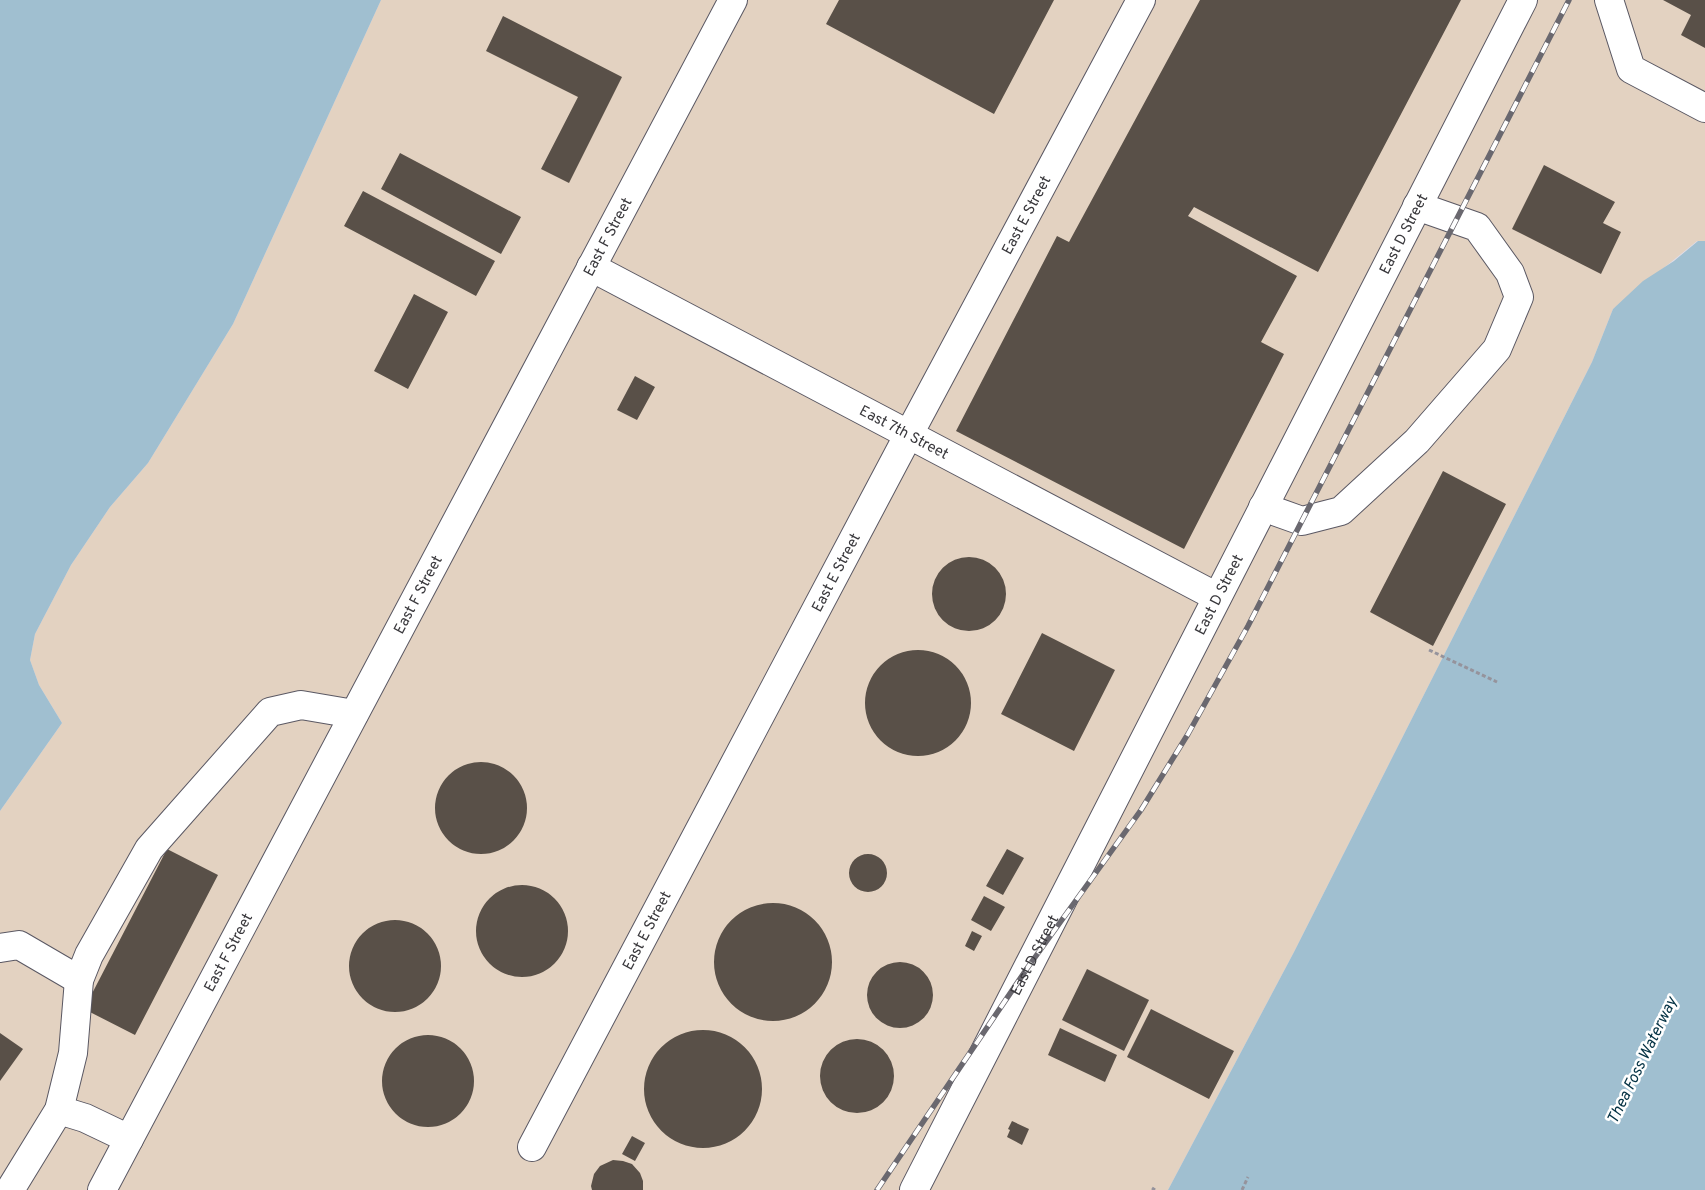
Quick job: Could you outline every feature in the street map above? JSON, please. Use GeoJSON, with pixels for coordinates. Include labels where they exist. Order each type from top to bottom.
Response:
{"type":"FeatureCollection","features":[{"type":"Feature","properties":{"kind":"street","name":"East F Street"},"geometry":{"type":"LineString","coordinates":[[102,1190],[733,0]]}},
{"type":"Feature","properties":{"kind":"street","name":"East E Street"},"geometry":{"type":"LineString","coordinates":[[532,1147],[1141,0]]}},
{"type":"Feature","properties":{"kind":"street","name":"East D Street"},"geometry":{"type":"LineString","coordinates":[[914,1190],[1522,0]]}},
{"type":"Feature","properties":{"kind":"street"},"geometry":{"type":"LineString","coordinates":[[1609,0],[1631,69],[1705,108]]}},
{"type":"Feature","properties":{"kind":"street"},"geometry":{"type":"LineString","coordinates":[[1263,507],[1302,521],[1341,511],[1417,441],[1497,349],[1519,297],[1510,273],[1476,227],[1417,206]]}},
{"type":"Feature","properties":{"kind":"street","name":"East 7th Street"},"geometry":{"type":"LineString","coordinates":[[591,267],[1216,597]]}},
{"type":"Feature","properties":{"kind":"street"},"geometry":{"type":"LineString","coordinates":[[10,1190],[60,1110],[73,1053],[79,980],[89,955],[149,849],[270,712],[301,705],[354,714]]}},
{"type":"Feature","properties":{"kind":"street"},"geometry":{"type":"LineString","coordinates":[[0,948],[19,945],[79,980]]}},
{"type":"Feature","properties":{"kind":"street"},"geometry":{"type":"LineString","coordinates":[[60,1110],[85,1118],[129,1139]]}},
{"type":"Feature","properties":{"kind":"path"},"geometry":{"type":"LineString","coordinates":[[1429,650],[1497,682]]}},
{"type":"Feature","properties":{"kind":"path"},"geometry":{"type":"LineString","coordinates":[[1242,1190],[1248,1176]]}},
{"type":"Feature","properties":{"kind":"shaded area"},"geometry":{"type":"Polygon","coordinates":[[[381,0],[1705,0],[1705,241],[1697,241],[1613,309],[1592,362],[1294,952],[1168,1190],[0,1190],[0,811],[62,723],[39,685],[30,660],[35,634],[71,565],[110,507],[148,463],[233,324],[381,0]]]}},
{"type":"Feature","properties":{"kind":"water"},"geometry":{"type":"Polygon","coordinates":[[[0,0],[381,0],[233,324],[148,463],[110,507],[71,565],[35,634],[30,660],[39,685],[62,723],[0,811],[0,0]]]}},
{"type":"Feature","properties":{"kind":"water","name":"Thea Foss Waterway"},"geometry":{"type":"Polygon","coordinates":[[[1698,241],[1705,241],[1705,1190],[1168,1190],[1294,952],[1592,362],[1613,309],[1643,281],[1674,261],[1698,241]]]}},
{"type":"Feature","properties":{"kind":"building"},"geometry":{"type":"Polygon","coordinates":[[[839,0],[1054,0],[994,114],[826,24],[839,0]]]}},
{"type":"Feature","properties":{"kind":"building"},"geometry":{"type":"Polygon","coordinates":[[[1200,0],[1461,0],[1318,272],[1194,207],[1188,216],[1297,276],[1261,342],[1284,354],[1184,549],[956,431],[1057,236],[1069,242],[1200,0]]]}},
{"type":"Feature","properties":{"kind":"building"},"geometry":{"type":"Polygon","coordinates":[[[1663,0],[1705,0],[1705,48],[1681,35],[1691,15],[1663,0]]]}},
{"type":"Feature","properties":{"kind":"building"},"geometry":{"type":"Polygon","coordinates":[[[503,16],[622,77],[569,183],[541,169],[578,97],[486,51],[503,16]]]}},
{"type":"Feature","properties":{"kind":"building"},"geometry":{"type":"Polygon","coordinates":[[[400,153],[521,217],[501,254],[381,189],[400,153]]]}},
{"type":"Feature","properties":{"kind":"building"},"geometry":{"type":"Polygon","coordinates":[[[1544,165],[1615,202],[1603,223],[1621,232],[1601,274],[1512,229],[1544,165]]]}},
{"type":"Feature","properties":{"kind":"building"},"geometry":{"type":"Polygon","coordinates":[[[363,191],[495,261],[476,296],[344,226],[363,191]]]}},
{"type":"Feature","properties":{"kind":"building"},"geometry":{"type":"Polygon","coordinates":[[[414,294],[448,312],[408,389],[374,371],[414,294]]]}},
{"type":"Feature","properties":{"kind":"building"},"geometry":{"type":"Polygon","coordinates":[[[635,376],[655,387],[637,420],[617,410],[635,376]]]}},
{"type":"Feature","properties":{"kind":"building"},"geometry":{"type":"Polygon","coordinates":[[[1443,471],[1506,504],[1433,646],[1370,612],[1443,471]]]}},
{"type":"Feature","properties":{"kind":"building"},"geometry":{"type":"Polygon","coordinates":[[[969,557],[983,560],[995,568],[1003,580],[1006,594],[1003,608],[995,620],[983,628],[969,631],[955,628],[943,620],[935,608],[932,594],[935,580],[943,568],[955,560],[969,557]]]}},
{"type":"Feature","properties":{"kind":"building"},"geometry":{"type":"Polygon","coordinates":[[[1042,633],[1115,670],[1074,751],[1001,714],[1042,633]]]}},
{"type":"Feature","properties":{"kind":"building"},"geometry":{"type":"Polygon","coordinates":[[[918,650],[938,654],[955,666],[967,683],[971,703],[967,723],[955,740],[938,752],[918,756],[898,752],[881,740],[869,723],[865,703],[869,683],[881,666],[898,654],[918,650]]]}},
{"type":"Feature","properties":{"kind":"building"},"geometry":{"type":"Polygon","coordinates":[[[481,762],[498,766],[513,776],[523,791],[527,808],[523,825],[513,840],[498,850],[481,854],[464,850],[449,840],[439,825],[435,808],[439,791],[449,776],[464,766],[481,762]]]}},
{"type":"Feature","properties":{"kind":"building"},"geometry":{"type":"Polygon","coordinates":[[[167,849],[218,875],[135,1035],[84,1009],[167,849]]]}},
{"type":"Feature","properties":{"kind":"building"},"geometry":{"type":"Polygon","coordinates":[[[1007,849],[1024,858],[1003,895],[986,886],[1007,849]]]}},
{"type":"Feature","properties":{"kind":"building"},"geometry":{"type":"Polygon","coordinates":[[[868,854],[882,859],[887,873],[882,887],[868,892],[854,887],[849,873],[854,859],[868,854]]]}},
{"type":"Feature","properties":{"kind":"building"},"geometry":{"type":"Polygon","coordinates":[[[522,885],[539,889],[554,899],[564,914],[568,931],[564,948],[554,963],[539,973],[522,977],[505,973],[490,963],[480,948],[476,931],[480,914],[490,899],[505,889],[522,885]]]}},
{"type":"Feature","properties":{"kind":"building"},"geometry":{"type":"Polygon","coordinates":[[[984,896],[1005,907],[991,931],[971,920],[984,896]]]}},
{"type":"Feature","properties":{"kind":"building"},"geometry":{"type":"Polygon","coordinates":[[[773,903],[795,908],[806,913],[822,929],[827,940],[832,962],[827,984],[822,995],[806,1011],[795,1016],[773,1021],[751,1016],[740,1011],[724,995],[719,984],[714,962],[719,940],[724,929],[740,913],[751,908],[773,903]]]}},
{"type":"Feature","properties":{"kind":"building"},"geometry":{"type":"Polygon","coordinates":[[[395,920],[412,924],[427,934],[437,949],[441,966],[437,983],[427,998],[412,1008],[395,1012],[378,1008],[363,998],[353,983],[349,966],[353,949],[363,934],[378,924],[395,920]]]}},
{"type":"Feature","properties":{"kind":"building"},"geometry":{"type":"Polygon","coordinates":[[[972,931],[982,936],[974,951],[965,946],[972,931]]]}},
{"type":"Feature","properties":{"kind":"building"},"geometry":{"type":"Polygon","coordinates":[[[893,962],[907,962],[919,967],[928,976],[933,988],[931,1008],[924,1019],[907,1028],[893,1028],[881,1023],[872,1014],[867,1002],[867,988],[872,976],[881,967],[893,962]]]}},
{"type":"Feature","properties":{"kind":"building"},"geometry":{"type":"Polygon","coordinates":[[[1087,969],[1149,1000],[1124,1051],[1062,1020],[1087,969]]]}},
{"type":"Feature","properties":{"kind":"building"},"geometry":{"type":"Polygon","coordinates":[[[1151,1009],[1234,1051],[1209,1099],[1127,1057],[1151,1009]]]}},
{"type":"Feature","properties":{"kind":"building"},"geometry":{"type":"Polygon","coordinates":[[[1060,1028],[1117,1055],[1105,1082],[1048,1055],[1060,1028]]]}},
{"type":"Feature","properties":{"kind":"building"},"geometry":{"type":"Polygon","coordinates":[[[703,1030],[725,1035],[736,1040],[752,1056],[757,1067],[762,1089],[757,1111],[752,1122],[736,1138],[725,1143],[703,1148],[681,1143],[670,1138],[654,1122],[649,1111],[644,1089],[649,1067],[654,1056],[670,1040],[681,1035],[703,1030]]]}},
{"type":"Feature","properties":{"kind":"building"},"geometry":{"type":"Polygon","coordinates":[[[0,1033],[23,1049],[0,1081],[0,1033]]]}},
{"type":"Feature","properties":{"kind":"building"},"geometry":{"type":"Polygon","coordinates":[[[428,1035],[445,1039],[460,1049],[470,1064],[474,1081],[470,1098],[460,1113],[445,1123],[428,1127],[411,1123],[396,1113],[386,1098],[382,1081],[386,1064],[396,1049],[411,1039],[428,1035]]]}},
{"type":"Feature","properties":{"kind":"building"},"geometry":{"type":"Polygon","coordinates":[[[857,1039],[871,1042],[883,1050],[891,1062],[894,1076],[891,1090],[883,1102],[871,1110],[857,1113],[843,1110],[831,1102],[823,1090],[820,1076],[823,1062],[831,1050],[843,1042],[857,1039]]]}},
{"type":"Feature","properties":{"kind":"building"},"geometry":{"type":"Polygon","coordinates":[[[1012,1121],[1029,1129],[1022,1145],[1007,1137],[1012,1121]]]}},
{"type":"Feature","properties":{"kind":"building"},"geometry":{"type":"Polygon","coordinates":[[[632,1136],[645,1143],[635,1161],[622,1154],[632,1136]]]}},
{"type":"Feature","properties":{"kind":"building"},"geometry":{"type":"Polygon","coordinates":[[[613,1160],[632,1164],[640,1173],[643,1181],[643,1190],[592,1190],[594,1174],[600,1166],[613,1160]]]}},
{"type":"Feature","properties":{"kind":"railway"},"geometry":{"type":"LineString","coordinates":[[877,1190],[1028,967],[1141,810],[1188,734],[1248,626],[1569,0]]}}]}
